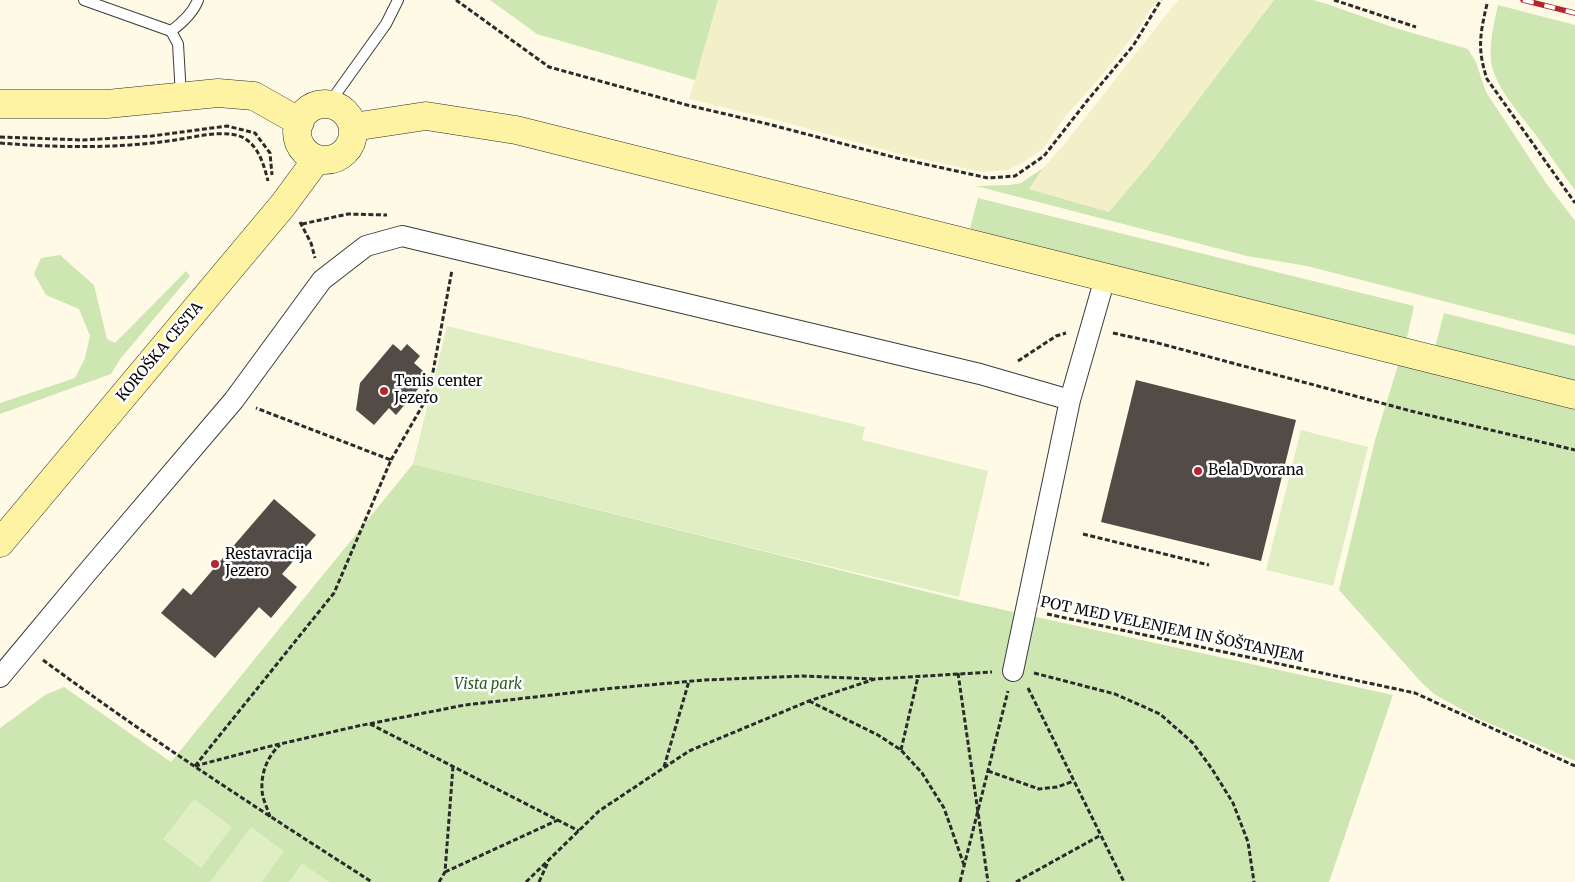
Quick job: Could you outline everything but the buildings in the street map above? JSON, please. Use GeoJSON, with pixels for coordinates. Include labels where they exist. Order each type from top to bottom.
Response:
{"type":"FeatureCollection","features":[{"type":"Feature","properties":{"kind":"street"},"geometry":{"type":"LineString","coordinates":[[0,104],[108,104],[218,93],[254,96],[300,122]]}},
{"type":"Feature","properties":{"kind":"street"},"geometry":{"type":"LineString","coordinates":[[319,105],[328,105],[344,112],[353,127],[353,136],[350,145],[344,153],[336,158],[327,160],[317,159],[309,155],[302,148],[298,140],[298,130],[304,114],[319,105]]}},
{"type":"Feature","properties":{"kind":"street"},"geometry":{"type":"LineString","coordinates":[[353,127],[426,116],[516,130],[1575,394]]}},
{"type":"Feature","properties":{"kind":"street","name":"KOROŠKA CESTA"},"geometry":{"type":"LineString","coordinates":[[0,543],[285,202],[317,159]]}},
{"type":"Feature","properties":{"kind":"street"},"geometry":{"type":"LineString","coordinates":[[0,677],[234,400],[322,280],[366,246],[402,236],[980,374],[1070,400]]}},
{"type":"Feature","properties":{"kind":"street"},"geometry":{"type":"LineString","coordinates":[[1016,670],[1070,400],[1106,278]]}},
{"type":"Feature","properties":{"kind":"lane"},"geometry":{"type":"LineString","coordinates":[[84,0],[171,31],[178,44],[181,96]]}},
{"type":"Feature","properties":{"kind":"lane"},"geometry":{"type":"LineString","coordinates":[[171,31],[180,24],[198,0]]}},
{"type":"Feature","properties":{"kind":"lane"},"geometry":{"type":"LineString","coordinates":[[328,105],[386,24],[398,0]]}},
{"type":"Feature","properties":{"kind":"path"},"geometry":{"type":"LineString","coordinates":[[456,0],[549,67],[687,105],[897,158],[988,178],[1015,176],[1044,156],[1086,101],[1133,46],[1161,0]]}},
{"type":"Feature","properties":{"kind":"path"},"geometry":{"type":"LineString","coordinates":[[1334,0],[1416,27]]}},
{"type":"Feature","properties":{"kind":"path"},"geometry":{"type":"LineString","coordinates":[[1487,4],[1481,29],[1480,46],[1481,61],[1487,79],[1575,203]]}},
{"type":"Feature","properties":{"kind":"path"},"geometry":{"type":"LineString","coordinates":[[0,137],[83,140],[152,136],[227,126],[255,132],[270,153],[271,172],[277,189],[302,224],[311,244],[322,280]]}},
{"type":"Feature","properties":{"kind":"path"},"geometry":{"type":"LineString","coordinates":[[0,143],[51,147],[154,144],[223,134],[244,138],[254,148],[263,161],[270,188],[308,223],[348,214],[394,216]]}},
{"type":"Feature","properties":{"kind":"path"},"geometry":{"type":"LineString","coordinates":[[195,766],[334,593],[391,460],[424,403],[432,376],[456,248]]}},
{"type":"Feature","properties":{"kind":"path"},"geometry":{"type":"LineString","coordinates":[[1017,362],[1056,336],[1082,327],[1154,342],[1411,411],[1575,450]]}},
{"type":"Feature","properties":{"kind":"path"},"geometry":{"type":"LineString","coordinates":[[234,400],[391,460]]}},
{"type":"Feature","properties":{"kind":"path"},"geometry":{"type":"LineString","coordinates":[[1082,534],[1209,565]]}},
{"type":"Feature","properties":{"kind":"path","name":"POT MED VELENJEM IN ŠOŠTANJEM"},"geometry":{"type":"LineString","coordinates":[[1040,613],[1415,693],[1575,766]]}},
{"type":"Feature","properties":{"kind":"path"},"geometry":{"type":"LineString","coordinates":[[25,647],[107,707],[372,882]]}},
{"type":"Feature","properties":{"kind":"path"},"geometry":{"type":"LineString","coordinates":[[195,766],[369,723],[465,705],[689,681],[803,676],[875,679],[1016,670],[1115,694],[1160,714],[1193,743],[1233,803],[1248,842],[1254,882]]}},
{"type":"Feature","properties":{"kind":"path"},"geometry":{"type":"LineString","coordinates":[[960,882],[1016,670]]}},
{"type":"Feature","properties":{"kind":"path"},"geometry":{"type":"LineString","coordinates":[[1016,670],[1124,882]]}},
{"type":"Feature","properties":{"kind":"path"},"geometry":{"type":"LineString","coordinates":[[958,673],[988,882]]}},
{"type":"Feature","properties":{"kind":"path"},"geometry":{"type":"LineString","coordinates":[[901,750],[918,677]]}},
{"type":"Feature","properties":{"kind":"path"},"geometry":{"type":"LineString","coordinates":[[526,882],[599,811],[688,751],[809,701],[875,679]]}},
{"type":"Feature","properties":{"kind":"path"},"geometry":{"type":"LineString","coordinates":[[664,767],[689,681]]}},
{"type":"Feature","properties":{"kind":"path"},"geometry":{"type":"LineString","coordinates":[[809,701],[878,735],[901,750],[922,773],[944,808],[964,865]]}},
{"type":"Feature","properties":{"kind":"path"},"geometry":{"type":"LineString","coordinates":[[369,723],[579,831]]}},
{"type":"Feature","properties":{"kind":"path"},"geometry":{"type":"LineString","coordinates":[[271,817],[263,798],[262,782],[266,764],[272,752],[282,743]]}},
{"type":"Feature","properties":{"kind":"path"},"geometry":{"type":"LineString","coordinates":[[446,872],[453,766]]}},
{"type":"Feature","properties":{"kind":"path"},"geometry":{"type":"LineString","coordinates":[[988,771],[1040,789],[1057,787],[1074,781]]}},
{"type":"Feature","properties":{"kind":"path"},"geometry":{"type":"LineString","coordinates":[[439,882],[446,872],[558,820]]}},
{"type":"Feature","properties":{"kind":"path"},"geometry":{"type":"LineString","coordinates":[[1016,882],[1101,835]]}},
{"type":"Feature","properties":{"kind":"path"},"geometry":{"type":"LineString","coordinates":[[539,882],[550,859]]}},
{"type":"Feature","properties":{"kind":"shaded area"},"geometry":{"type":"Polygon","coordinates":[[[718,0],[1160,0],[1150,9],[1141,26],[1102,75],[1064,118],[1043,149],[1008,170],[983,172],[903,155],[784,122],[689,99],[718,0]]]}},
{"type":"Feature","properties":{"kind":"shaded area"},"geometry":{"type":"Polygon","coordinates":[[[1178,0],[1274,0],[1152,161],[1109,212],[1029,189],[1043,168],[1062,147],[1178,0]]]}},
{"type":"Feature","properties":{"kind":"green space"},"geometry":{"type":"Polygon","coordinates":[[[490,0],[718,0],[695,80],[537,34],[490,0]]]}},
{"type":"Feature","properties":{"kind":"green space"},"geometry":{"type":"Polygon","coordinates":[[[1274,0],[1313,0],[1395,28],[1468,49],[1476,62],[1486,92],[1546,183],[1575,221],[1575,335],[1307,266],[1247,256],[976,186],[1021,183],[1043,168],[1029,189],[1109,212],[1152,161],[1274,0]]]}},
{"type":"Feature","properties":{"kind":"green space"},"geometry":{"type":"Polygon","coordinates":[[[1498,5],[1575,25],[1575,190],[1497,81],[1491,62],[1491,48],[1498,5]]]}},
{"type":"Feature","properties":{"kind":"green space"},"geometry":{"type":"Polygon","coordinates":[[[978,198],[1414,306],[1406,342],[1241,297],[1004,239],[970,228],[978,198]]]}},
{"type":"Feature","properties":{"kind":"green space"},"geometry":{"type":"Polygon","coordinates":[[[60,255],[94,285],[107,339],[115,343],[186,271],[190,276],[121,358],[111,374],[0,414],[0,403],[75,378],[85,358],[90,336],[79,309],[46,295],[34,274],[41,258],[60,255]]]}},
{"type":"Feature","properties":{"kind":"green space"},"geometry":{"type":"Polygon","coordinates":[[[1444,313],[1575,346],[1575,382],[1435,347],[1444,313]]]}},
{"type":"Feature","properties":{"kind":"green space"},"geometry":{"type":"Polygon","coordinates":[[[447,326],[865,427],[862,440],[988,471],[959,597],[413,464],[447,326]]]}},
{"type":"Feature","properties":{"kind":"green space"},"geometry":{"type":"Polygon","coordinates":[[[1398,365],[1575,409],[1575,761],[1477,718],[1434,694],[1421,682],[1339,590],[1375,440],[1398,365]]]}},
{"type":"Feature","properties":{"kind":"green space"},"geometry":{"type":"Polygon","coordinates":[[[1301,430],[1368,447],[1333,586],[1266,570],[1301,430]]]}},
{"type":"Feature","properties":{"kind":"green space","name":"Vista park"},"geometry":{"type":"Polygon","coordinates":[[[413,464],[968,602],[1393,695],[1329,882],[0,882],[0,728],[45,695],[64,687],[171,762],[413,464]]]}},
{"type":"Feature","properties":{"kind":"green space"},"geometry":{"type":"Polygon","coordinates":[[[194,799],[232,827],[201,868],[163,839],[194,799]]]}},
{"type":"Feature","properties":{"kind":"green space"},"geometry":{"type":"Polygon","coordinates":[[[251,827],[284,851],[262,882],[210,882],[251,827]]]}},
{"type":"Feature","properties":{"kind":"green space"},"geometry":{"type":"Polygon","coordinates":[[[302,863],[329,882],[289,882],[302,863]]]}},
{"type":"Feature","properties":{"kind":"railway"},"geometry":{"type":"LineString","coordinates":[[1523,0],[1575,13]]}},
{"type":"Feature","properties":{"kind":"place","name":"Tenis center Jezero"},"geometry":{"type":"Point","coordinates":[384,391]}},
{"type":"Feature","properties":{"kind":"place","name":"Bela Dvorana"},"geometry":{"type":"Point","coordinates":[1198,471]}},
{"type":"Feature","properties":{"kind":"place","name":"Restavracija Jezero"},"geometry":{"type":"Point","coordinates":[215,564]}}]}
